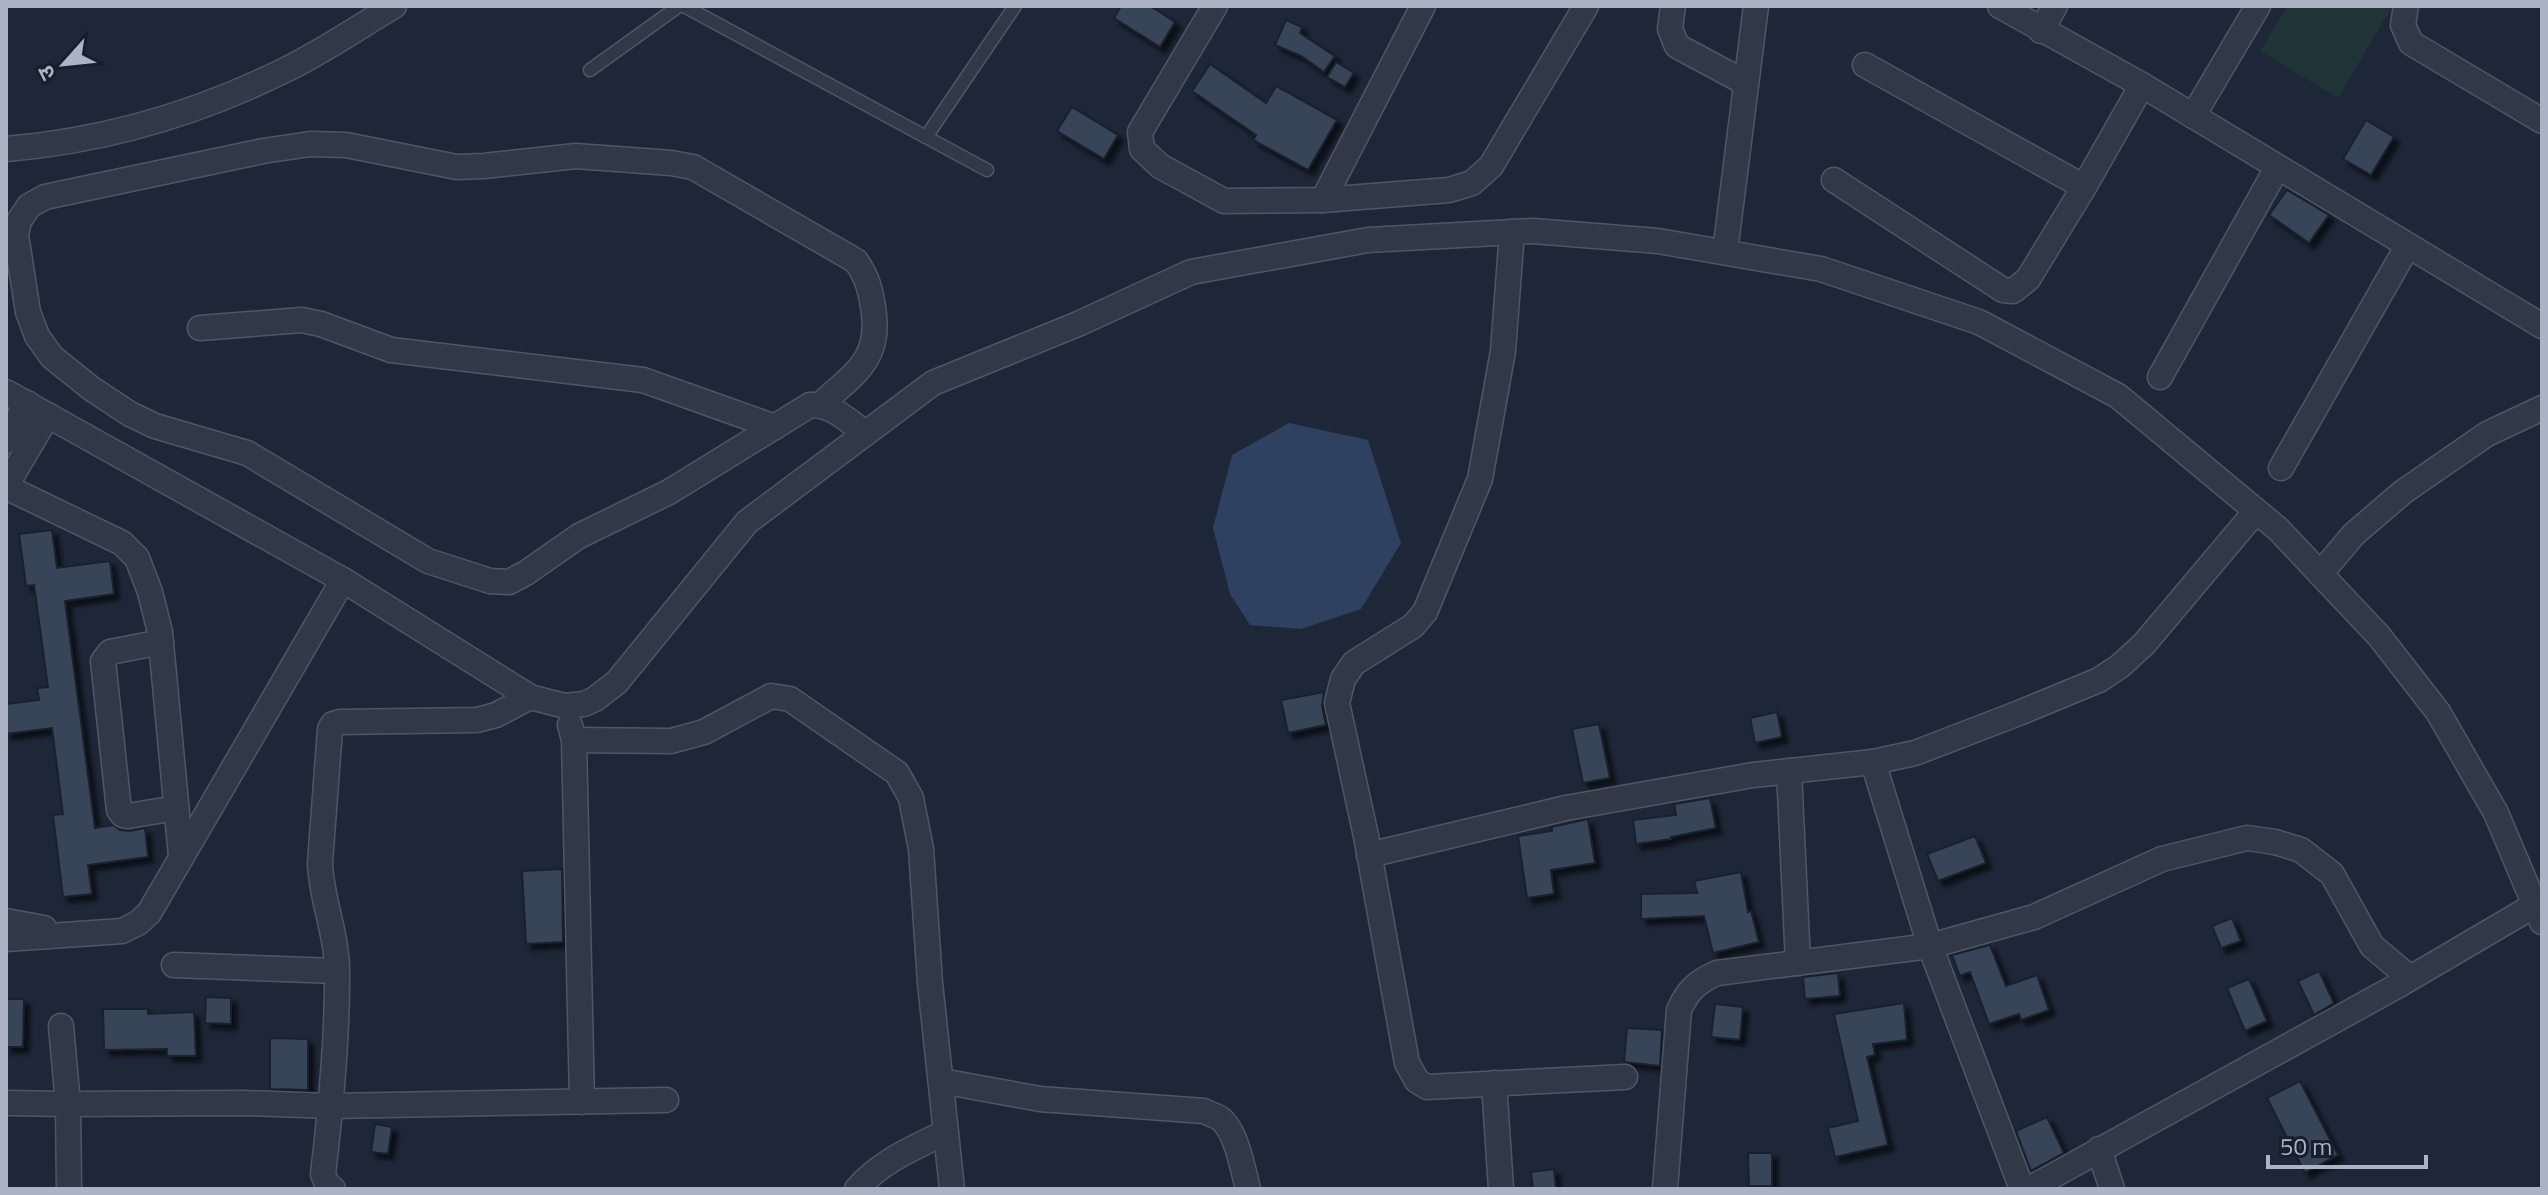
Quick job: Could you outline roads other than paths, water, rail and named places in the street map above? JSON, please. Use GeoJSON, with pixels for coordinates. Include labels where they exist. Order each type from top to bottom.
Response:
{"type":"FeatureCollection","features":[{"type":"Feature","properties":{"kind":"street"},"geometry":{"type":"LineString","coordinates":[[6,149],[59,145],[165,120],[283,71],[394,6]]}},
{"type":"Feature","properties":{"kind":"street"},"geometry":{"type":"LineString","coordinates":[[1215,6],[1140,132],[1142,149],[1160,166],[1224,201],[1323,200],[1449,190],[1472,183],[1491,166],[1586,6]]}},
{"type":"Feature","properties":{"kind":"street"},"geometry":{"type":"LineString","coordinates":[[1323,200],[1423,6]]}},
{"type":"Feature","properties":{"kind":"street"},"geometry":{"type":"LineString","coordinates":[[1673,6],[1670,29],[1677,46],[1746,83]]}},
{"type":"Feature","properties":{"kind":"street"},"geometry":{"type":"LineString","coordinates":[[1725,252],[1756,6]]}},
{"type":"Feature","properties":{"kind":"street"},"geometry":{"type":"LineString","coordinates":[[2000,6],[2142,85],[2542,326]]}},
{"type":"Feature","properties":{"kind":"street"},"geometry":{"type":"LineString","coordinates":[[2041,31],[2055,6]]}},
{"type":"Feature","properties":{"kind":"street"},"geometry":{"type":"LineString","coordinates":[[2193,116],[2258,6]]}},
{"type":"Feature","properties":{"kind":"street"},"geometry":{"type":"LineString","coordinates":[[2406,6],[2403,25],[2411,43],[2542,121]]}},
{"type":"Feature","properties":{"kind":"street"},"geometry":{"type":"LineString","coordinates":[[1865,65],[2084,187]]}},
{"type":"Feature","properties":{"kind":"street"},"geometry":{"type":"LineString","coordinates":[[1834,180],[2003,290],[2013,291],[2028,279],[2142,85]]}},
{"type":"Feature","properties":{"kind":"street"},"geometry":{"type":"LineString","coordinates":[[310,144],[346,145],[457,167],[576,156],[693,167],[856,261],[868,278],[876,335],[871,353],[864,364],[821,404],[810,405],[669,492],[579,536],[526,573],[509,582],[490,581],[428,561],[247,453],[155,426],[92,389],[52,357],[37,336],[28,312],[16,235],[19,221],[29,206],[45,197],[310,144]]}},
{"type":"Feature","properties":{"kind":"street"},"geometry":{"type":"LineString","coordinates":[[2160,377],[2277,168]]}},
{"type":"Feature","properties":{"kind":"street"},"geometry":{"type":"LineString","coordinates":[[27,404],[343,580],[530,697],[565,706],[584,704],[617,682],[747,522],[933,383],[1078,324],[1191,272],[1368,240],[1533,231],[1658,241],[1821,269],[1979,322],[2118,396],[2278,529],[2379,636],[2438,712],[2496,813],[2538,913],[2410,978],[2029,1189]]}},
{"type":"Feature","properties":{"kind":"street"},"geometry":{"type":"LineString","coordinates":[[1512,232],[1503,351],[1480,479],[1425,612],[1413,626],[1354,663],[1343,679],[1337,703],[1407,1063],[1417,1081],[1427,1087],[1625,1077]]}},
{"type":"Feature","properties":{"kind":"street"},"geometry":{"type":"LineString","coordinates":[[2281,468],[2407,247]]}},
{"type":"Feature","properties":{"kind":"street"},"geometry":{"type":"LineString","coordinates":[[200,328],[302,320],[391,350],[643,380],[775,427]]}},
{"type":"Feature","properties":{"kind":"street"},"geometry":{"type":"LineString","coordinates":[[6,441],[27,404]]}},
{"type":"Feature","properties":{"kind":"street"},"geometry":{"type":"LineString","coordinates":[[27,404],[6,487],[122,543],[137,558],[150,592],[161,642],[181,856]]}},
{"type":"Feature","properties":{"kind":"street"},"geometry":{"type":"LineString","coordinates":[[821,404],[865,433]]}},
{"type":"Feature","properties":{"kind":"street"},"geometry":{"type":"LineString","coordinates":[[2320,574],[2354,534],[2403,492],[2487,434],[2542,408]]}},
{"type":"Feature","properties":{"kind":"street"},"geometry":{"type":"LineString","coordinates":[[1369,855],[1566,808],[1753,775],[1873,762],[1915,753],[2086,686],[2110,673],[2144,644],[2256,511]]}},
{"type":"Feature","properties":{"kind":"street"},"geometry":{"type":"LineString","coordinates":[[6,939],[122,931],[149,913],[343,580]]}},
{"type":"Feature","properties":{"kind":"street"},"geometry":{"type":"LineString","coordinates":[[161,642],[110,652],[103,661],[119,810],[128,816],[176,808]]}},
{"type":"Feature","properties":{"kind":"street"},"geometry":{"type":"LineString","coordinates":[[574,740],[671,741],[704,732],[771,696],[790,699],[897,773],[911,798],[921,849],[930,983],[952,1189]]}},
{"type":"Feature","properties":{"kind":"street"},"geometry":{"type":"LineString","coordinates":[[333,1189],[323,1174],[331,1106],[336,971],[320,863],[330,729],[333,724],[477,720],[496,715],[530,697]]}},
{"type":"Feature","properties":{"kind":"street"},"geometry":{"type":"LineString","coordinates":[[565,706],[574,740],[582,1102]]}},
{"type":"Feature","properties":{"kind":"street"},"geometry":{"type":"LineString","coordinates":[[1873,762],[1930,946],[2022,1189]]}},
{"type":"Feature","properties":{"kind":"street"},"geometry":{"type":"LineString","coordinates":[[1789,771],[1798,963]]}},
{"type":"Feature","properties":{"kind":"street"},"geometry":{"type":"LineString","coordinates":[[1665,1189],[1679,1010],[1686,994],[1696,983],[1717,973],[1930,946],[2034,917],[2162,859],[2247,838],[2301,850],[2332,874],[2372,946],[2410,978]]}},
{"type":"Feature","properties":{"kind":"street"},"geometry":{"type":"LineString","coordinates":[[6,921],[78,935]]}},
{"type":"Feature","properties":{"kind":"street"},"geometry":{"type":"LineString","coordinates":[[174,965],[336,971]]}},
{"type":"Feature","properties":{"kind":"street"},"geometry":{"type":"LineString","coordinates":[[61,1026],[68,1104],[69,1189]]}},
{"type":"Feature","properties":{"kind":"street"},"geometry":{"type":"LineString","coordinates":[[941,1081],[1040,1099],[1204,1111],[1222,1120],[1232,1137],[1248,1189]]}},
{"type":"Feature","properties":{"kind":"street"},"geometry":{"type":"LineString","coordinates":[[1494,1083],[1501,1189]]}},
{"type":"Feature","properties":{"kind":"street"},"geometry":{"type":"LineString","coordinates":[[6,1103],[331,1106],[666,1100]]}},
{"type":"Feature","properties":{"kind":"street"},"geometry":{"type":"LineString","coordinates":[[857,1189],[885,1163],[946,1132]]}},
{"type":"Feature","properties":{"kind":"street"},"geometry":{"type":"LineString","coordinates":[[2099,1149],[2112,1189]]}},
{"type":"Feature","properties":{"kind":"lane"},"geometry":{"type":"LineString","coordinates":[[590,70],[682,6],[987,170]]}},
{"type":"Feature","properties":{"kind":"lane"},"geometry":{"type":"LineString","coordinates":[[926,137],[1015,6]]}},
{"type":"Feature","properties":{"kind":"water"},"geometry":{"type":"Polygon","coordinates":[[[1289,423],[1368,440],[1401,543],[1361,609],[1301,629],[1250,625],[1230,594],[1213,528],[1232,455],[1289,423]]]}}]}
